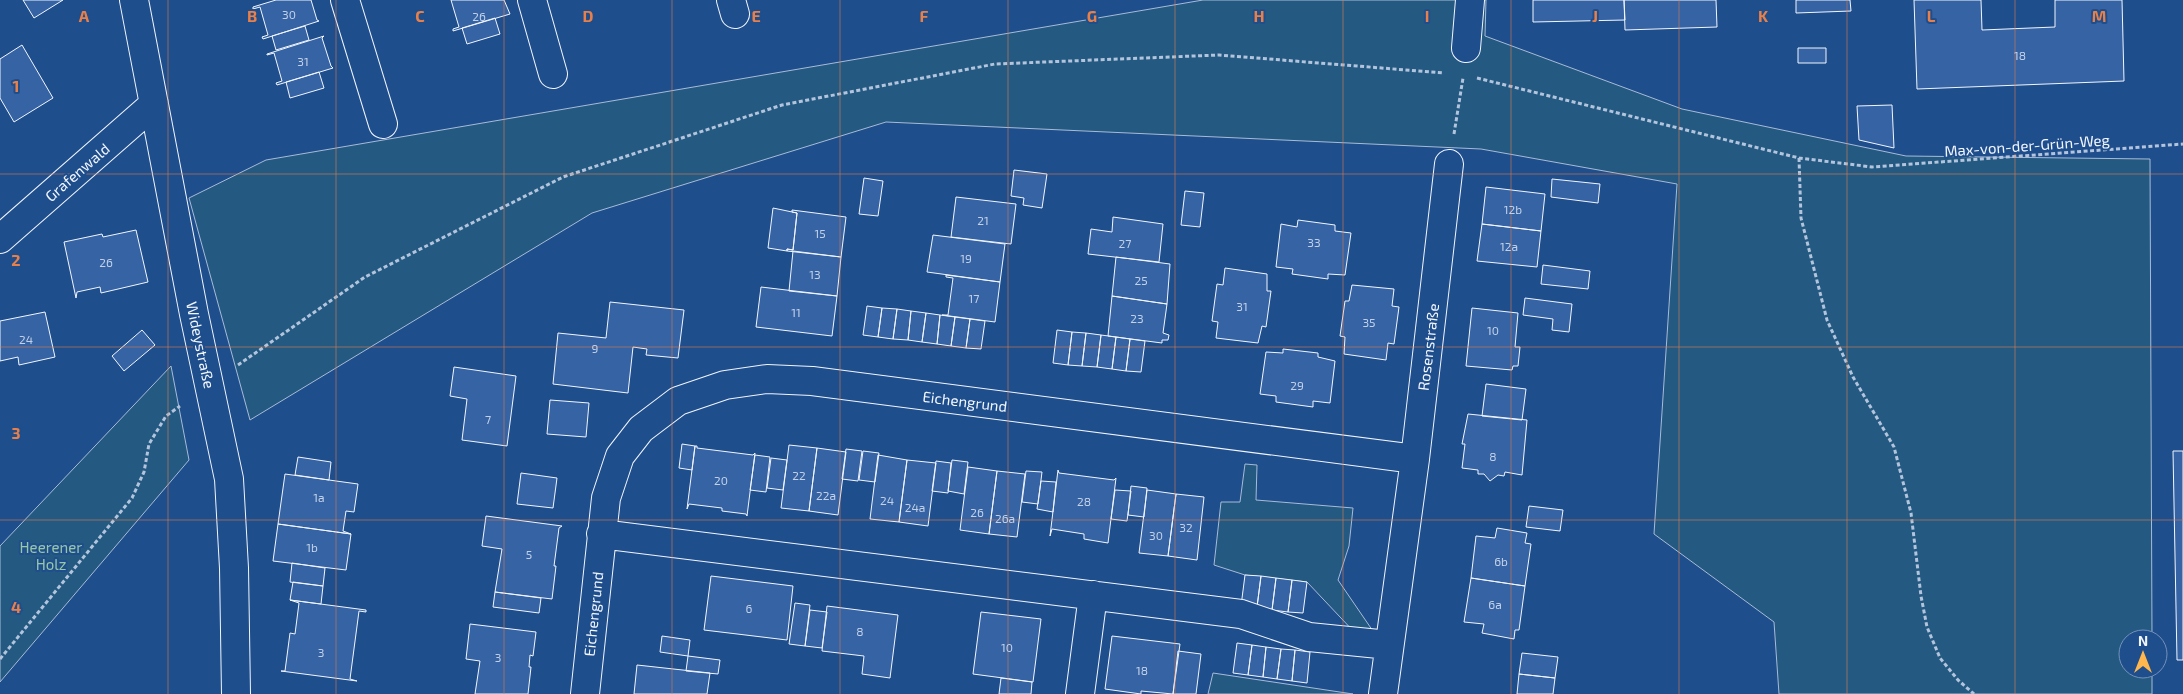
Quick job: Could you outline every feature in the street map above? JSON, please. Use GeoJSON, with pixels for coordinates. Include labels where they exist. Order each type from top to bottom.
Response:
{"type":"FeatureCollection","features":[{"type":"Feature","properties":{"kind":"street","name":"Wideystraße"},"geometry":{"type":"LineString","coordinates":[[134,0],[194,314],[229,479],[234,568],[236,694]]}},
{"type":"Feature","properties":{"kind":"street"},"geometry":{"type":"LineString","coordinates":[[345,0],[382,124]]}},
{"type":"Feature","properties":{"kind":"street"},"geometry":{"type":"LineString","coordinates":[[532,0],[552,74]]}},
{"type":"Feature","properties":{"kind":"street"},"geometry":{"type":"LineString","coordinates":[[1464,61],[1470,0]]}},
{"type":"Feature","properties":{"kind":"street","name":"Grafenwald"},"geometry":{"type":"LineString","coordinates":[[0,239],[154,104]]}},
{"type":"Feature","properties":{"kind":"street","name":"Rosenstraße"},"geometry":{"type":"LineString","coordinates":[[1383,694],[1415,459],[1449,164]]}},
{"type":"Feature","properties":{"kind":"street","name":"Eichengrund"},"geometry":{"type":"LineString","coordinates":[[584,694],[606,498],[620,456],[641,429],[678,401],[725,385],[767,379],[812,381],[1415,459]]}},
{"type":"Feature","properties":{"kind":"street"},"geometry":{"type":"LineString","coordinates":[[601,534],[1241,614],[1309,637],[1389,645]]}},
{"type":"Feature","properties":{"kind":"street"},"geometry":{"type":"LineString","coordinates":[[1080,694],[1092,594]]}},
{"type":"Feature","properties":{"kind":"path","name":"Max-von-der-Grün-Weg"},"geometry":{"type":"LineString","coordinates":[[0,659],[132,498],[144,472],[149,444],[166,416],[209,384],[365,277],[563,177],[782,105],[994,64],[1219,55],[1464,61],[1799,158],[1872,167],[2183,144]]}},
{"type":"Feature","properties":{"kind":"path"},"geometry":{"type":"LineString","coordinates":[[1449,164],[1464,61]]}},
{"type":"Feature","properties":{"kind":"path"},"geometry":{"type":"LineString","coordinates":[[1799,158],[1801,218],[1827,320],[1853,378],[1894,447],[1911,513],[1927,627],[1940,658],[1958,680],[1974,694]]}},
{"type":"Feature","properties":{"kind":"green space"},"geometry":{"type":"Polygon","coordinates":[[[1203,0],[1486,0],[1485,36],[1682,109],[1906,156],[2150,159],[2152,629],[2118,629],[2118,679],[2152,679],[2152,694],[1779,694],[1774,622],[1654,534],[1677,184],[1481,149],[886,122],[592,213],[250,420],[189,198],[266,160],[1203,0]]]}},
{"type":"Feature","properties":{"kind":"green space","name":"Heerener Holz"},"geometry":{"type":"Polygon","coordinates":[[[171,366],[189,460],[0,682],[0,546],[171,366]]]}},
{"type":"Feature","properties":{"kind":"green space"},"geometry":{"type":"Polygon","coordinates":[[[1245,464],[1257,465],[1256,500],[1353,508],[1349,546],[1338,580],[1377,637],[1357,635],[1307,582],[1245,575],[1214,565],[1221,502],[1240,502],[1245,464]]]}},
{"type":"Feature","properties":{"kind":"green space"},"geometry":{"type":"Polygon","coordinates":[[[1213,673],[1353,694],[1208,694],[1213,673]]]}},
{"type":"Feature","properties":{"kind":"building"},"geometry":{"type":"Polygon","coordinates":[[[23,0],[63,0],[34,18],[23,0]]]}},
{"type":"Feature","properties":{"kind":"building"},"geometry":{"type":"Polygon","coordinates":[[[276,0],[311,0],[317,20],[319,21],[263,39],[262,37],[268,35],[260,7],[253,9],[253,7],[276,0]]]}},
{"type":"Feature","properties":{"kind":"building"},"geometry":{"type":"Polygon","coordinates":[[[451,0],[504,0],[510,14],[453,31],[453,29],[459,27],[451,0]]]}},
{"type":"Feature","properties":{"kind":"building"},"geometry":{"type":"Polygon","coordinates":[[[1533,0],[1624,0],[1625,20],[1533,22],[1533,0]]]}},
{"type":"Feature","properties":{"kind":"building"},"geometry":{"type":"Polygon","coordinates":[[[1624,0],[1716,0],[1717,27],[1625,30],[1624,0]]]}},
{"type":"Feature","properties":{"kind":"building"},"geometry":{"type":"Polygon","coordinates":[[[1796,0],[1850,0],[1851,11],[1796,13],[1796,0]]]}},
{"type":"Feature","properties":{"kind":"building"},"geometry":{"type":"Polygon","coordinates":[[[1914,0],[1981,0],[1982,30],[2055,27],[2055,0],[2122,0],[2124,81],[1917,89],[1914,0]]]}},
{"type":"Feature","properties":{"kind":"building"},"geometry":{"type":"Polygon","coordinates":[[[495,18],[500,34],[467,44],[462,28],[495,18]]]}},
{"type":"Feature","properties":{"kind":"building"},"geometry":{"type":"Polygon","coordinates":[[[305,26],[309,40],[276,50],[272,36],[305,26]]]}},
{"type":"Feature","properties":{"kind":"building"},"geometry":{"type":"Polygon","coordinates":[[[324,36],[322,38],[333,68],[277,85],[276,83],[282,81],[274,53],[267,54],[324,36]]]}},
{"type":"Feature","properties":{"kind":"building"},"geometry":{"type":"Polygon","coordinates":[[[22,45],[53,98],[14,122],[0,98],[0,59],[22,45]]]}},
{"type":"Feature","properties":{"kind":"building"},"geometry":{"type":"Polygon","coordinates":[[[1798,48],[1826,48],[1826,63],[1798,63],[1798,48]]]}},
{"type":"Feature","properties":{"kind":"building"},"geometry":{"type":"Polygon","coordinates":[[[319,72],[324,88],[290,98],[286,82],[319,72]]]}},
{"type":"Feature","properties":{"kind":"building"},"geometry":{"type":"Polygon","coordinates":[[[1892,105],[1894,148],[1859,140],[1857,106],[1892,105]]]}},
{"type":"Feature","properties":{"kind":"building"},"geometry":{"type":"Polygon","coordinates":[[[1014,170],[1047,174],[1042,208],[1023,205],[1024,198],[1011,196],[1014,170]]]}},
{"type":"Feature","properties":{"kind":"building"},"geometry":{"type":"Polygon","coordinates":[[[864,178],[883,181],[878,216],[859,214],[864,178]]]}},
{"type":"Feature","properties":{"kind":"building"},"geometry":{"type":"Polygon","coordinates":[[[1552,179],[1600,184],[1598,203],[1551,197],[1552,179]]]}},
{"type":"Feature","properties":{"kind":"building"},"geometry":{"type":"Polygon","coordinates":[[[1486,187],[1545,194],[1541,231],[1482,224],[1486,187]]]}},
{"type":"Feature","properties":{"kind":"building"},"geometry":{"type":"Polygon","coordinates":[[[1185,191],[1204,193],[1200,227],[1181,225],[1185,191]]]}},
{"type":"Feature","properties":{"kind":"building"},"geometry":{"type":"Polygon","coordinates":[[[956,197],[1016,204],[1011,244],[951,237],[956,197]]]}},
{"type":"Feature","properties":{"kind":"building"},"geometry":{"type":"Polygon","coordinates":[[[773,208],[797,213],[793,250],[768,248],[773,208]]]}},
{"type":"Feature","properties":{"kind":"building"},"geometry":{"type":"Polygon","coordinates":[[[792,210],[846,217],[841,257],[787,251],[787,249],[793,250],[797,213],[792,212],[792,210]]]}},
{"type":"Feature","properties":{"kind":"building"},"geometry":{"type":"Polygon","coordinates":[[[1113,217],[1163,224],[1159,262],[1088,254],[1091,229],[1112,232],[1113,217]]]}},
{"type":"Feature","properties":{"kind":"building"},"geometry":{"type":"Polygon","coordinates":[[[1298,220],[1335,225],[1335,231],[1351,233],[1345,275],[1328,274],[1328,279],[1292,274],[1293,269],[1276,267],[1281,224],[1297,227],[1298,220]]]}},
{"type":"Feature","properties":{"kind":"building"},"geometry":{"type":"Polygon","coordinates":[[[1482,224],[1541,231],[1537,267],[1477,261],[1482,224]]]}},
{"type":"Feature","properties":{"kind":"building"},"geometry":{"type":"Polygon","coordinates":[[[136,230],[148,282],[101,293],[100,287],[77,292],[76,298],[64,242],[102,234],[103,237],[136,230]]]}},
{"type":"Feature","properties":{"kind":"building"},"geometry":{"type":"Polygon","coordinates":[[[933,235],[1005,244],[1000,282],[927,272],[933,235]]]}},
{"type":"Feature","properties":{"kind":"building"},"geometry":{"type":"Polygon","coordinates":[[[793,251],[841,257],[837,296],[789,291],[793,251]]]}},
{"type":"Feature","properties":{"kind":"building"},"geometry":{"type":"Polygon","coordinates":[[[1116,257],[1170,264],[1167,304],[1112,296],[1116,257]]]}},
{"type":"Feature","properties":{"kind":"building"},"geometry":{"type":"Polygon","coordinates":[[[1543,265],[1590,271],[1588,289],[1541,284],[1543,265]]]}},
{"type":"Feature","properties":{"kind":"building"},"geometry":{"type":"Polygon","coordinates":[[[1225,268],[1267,274],[1267,291],[1271,291],[1266,327],[1262,326],[1258,343],[1216,338],[1218,322],[1212,321],[1217,284],[1223,285],[1225,268]]]}},
{"type":"Feature","properties":{"kind":"building"},"geometry":{"type":"Polygon","coordinates":[[[946,275],[1000,282],[995,322],[942,315],[948,315],[953,278],[946,277],[946,275]]]}},
{"type":"Feature","properties":{"kind":"building"},"geometry":{"type":"Polygon","coordinates":[[[1352,285],[1394,289],[1392,306],[1399,307],[1394,344],[1388,343],[1386,360],[1344,354],[1345,337],[1340,336],[1345,301],[1349,301],[1352,285]]]}},
{"type":"Feature","properties":{"kind":"building"},"geometry":{"type":"Polygon","coordinates":[[[761,287],[837,296],[832,336],[756,327],[761,287]]]}},
{"type":"Feature","properties":{"kind":"building"},"geometry":{"type":"Polygon","coordinates":[[[1112,296],[1167,304],[1163,333],[1169,335],[1168,340],[1162,340],[1162,343],[1108,336],[1112,296]]]}},
{"type":"Feature","properties":{"kind":"building"},"geometry":{"type":"Polygon","coordinates":[[[1525,298],[1572,304],[1569,332],[1552,330],[1553,319],[1523,315],[1525,298]]]}},
{"type":"Feature","properties":{"kind":"building"},"geometry":{"type":"Polygon","coordinates":[[[610,302],[684,310],[678,358],[646,355],[647,349],[633,347],[628,393],[553,384],[558,333],[606,338],[610,302]]]}},
{"type":"Feature","properties":{"kind":"building"},"geometry":{"type":"Polygon","coordinates":[[[867,306],[882,308],[878,337],[863,335],[867,306]]]}},
{"type":"Feature","properties":{"kind":"building"},"geometry":{"type":"Polygon","coordinates":[[[882,308],[897,309],[893,339],[878,337],[882,308]]]}},
{"type":"Feature","properties":{"kind":"building"},"geometry":{"type":"Polygon","coordinates":[[[1472,308],[1518,313],[1515,347],[1520,347],[1518,366],[1513,366],[1512,370],[1466,366],[1472,308]]]}},
{"type":"Feature","properties":{"kind":"building"},"geometry":{"type":"Polygon","coordinates":[[[897,309],[911,311],[908,340],[893,339],[897,309]]]}},
{"type":"Feature","properties":{"kind":"building"},"geometry":{"type":"Polygon","coordinates":[[[911,311],[926,313],[922,342],[908,340],[911,311]]]}},
{"type":"Feature","properties":{"kind":"building"},"geometry":{"type":"Polygon","coordinates":[[[45,312],[55,357],[19,365],[18,357],[0,361],[0,321],[45,312]]]}},
{"type":"Feature","properties":{"kind":"building"},"geometry":{"type":"Polygon","coordinates":[[[926,313],[940,315],[937,344],[922,342],[926,313]]]}},
{"type":"Feature","properties":{"kind":"building"},"geometry":{"type":"Polygon","coordinates":[[[940,315],[955,317],[951,346],[937,344],[940,315]]]}},
{"type":"Feature","properties":{"kind":"building"},"geometry":{"type":"Polygon","coordinates":[[[955,317],[970,319],[966,348],[951,346],[955,317]]]}},
{"type":"Feature","properties":{"kind":"building"},"geometry":{"type":"Polygon","coordinates":[[[970,319],[985,321],[981,349],[966,348],[970,319]]]}},
{"type":"Feature","properties":{"kind":"building"},"geometry":{"type":"Polygon","coordinates":[[[142,330],[155,345],[124,371],[112,356],[142,330]]]}},
{"type":"Feature","properties":{"kind":"building"},"geometry":{"type":"Polygon","coordinates":[[[1057,330],[1072,332],[1068,365],[1053,363],[1057,330]]]}},
{"type":"Feature","properties":{"kind":"building"},"geometry":{"type":"Polygon","coordinates":[[[1072,332],[1086,333],[1082,366],[1068,365],[1072,332]]]}},
{"type":"Feature","properties":{"kind":"building"},"geometry":{"type":"Polygon","coordinates":[[[1086,333],[1101,335],[1097,367],[1082,366],[1086,333]]]}},
{"type":"Feature","properties":{"kind":"building"},"geometry":{"type":"Polygon","coordinates":[[[1101,335],[1116,337],[1112,369],[1097,367],[1101,335]]]}},
{"type":"Feature","properties":{"kind":"building"},"geometry":{"type":"Polygon","coordinates":[[[1116,337],[1130,339],[1126,371],[1112,369],[1116,337]]]}},
{"type":"Feature","properties":{"kind":"building"},"geometry":{"type":"Polygon","coordinates":[[[1130,339],[1145,341],[1141,372],[1126,371],[1130,339]]]}},
{"type":"Feature","properties":{"kind":"building"},"geometry":{"type":"Polygon","coordinates":[[[1283,349],[1318,353],[1318,357],[1335,361],[1330,403],[1313,401],[1313,407],[1276,402],[1276,396],[1260,394],[1266,352],[1283,353],[1283,349]]]}},
{"type":"Feature","properties":{"kind":"building"},"geometry":{"type":"Polygon","coordinates":[[[454,367],[516,376],[507,446],[462,440],[467,399],[450,396],[454,367]]]}},
{"type":"Feature","properties":{"kind":"building"},"geometry":{"type":"Polygon","coordinates":[[[1486,384],[1526,389],[1522,420],[1482,416],[1486,384]]]}},
{"type":"Feature","properties":{"kind":"building"},"geometry":{"type":"Polygon","coordinates":[[[550,400],[589,403],[586,437],[547,434],[550,400]]]}},
{"type":"Feature","properties":{"kind":"building"},"geometry":{"type":"Polygon","coordinates":[[[1468,414],[1527,420],[1522,475],[1505,472],[1504,476],[1498,475],[1490,481],[1484,474],[1478,474],[1478,470],[1462,468],[1465,444],[1462,444],[1468,414]]]}},
{"type":"Feature","properties":{"kind":"building"},"geometry":{"type":"Polygon","coordinates":[[[682,444],[695,446],[692,470],[679,468],[682,444]]]}},
{"type":"Feature","properties":{"kind":"building"},"geometry":{"type":"Polygon","coordinates":[[[789,445],[817,448],[809,511],[781,508],[789,445]]]}},
{"type":"Feature","properties":{"kind":"building"},"geometry":{"type":"Polygon","coordinates":[[[695,446],[697,448],[753,455],[755,453],[747,516],[746,514],[722,511],[722,508],[689,504],[687,509],[695,446]]]}},
{"type":"Feature","properties":{"kind":"building"},"geometry":{"type":"Polygon","coordinates":[[[817,448],[846,452],[838,515],[809,511],[817,448]]]}},
{"type":"Feature","properties":{"kind":"building"},"geometry":{"type":"Polygon","coordinates":[[[846,449],[862,451],[858,481],[842,479],[846,449]]]}},
{"type":"Feature","properties":{"kind":"building"},"geometry":{"type":"Polygon","coordinates":[[[863,451],[879,453],[875,482],[859,480],[863,451]]]}},
{"type":"Feature","properties":{"kind":"building"},"geometry":{"type":"Polygon","coordinates":[[[2173,451],[2183,451],[2183,660],[2177,660],[2173,451]]]}},
{"type":"Feature","properties":{"kind":"building"},"geometry":{"type":"Polygon","coordinates":[[[755,455],[770,457],[766,492],[750,490],[755,455]]]}},
{"type":"Feature","properties":{"kind":"building"},"geometry":{"type":"Polygon","coordinates":[[[878,455],[907,460],[899,522],[870,519],[878,455]]]}},
{"type":"Feature","properties":{"kind":"building"},"geometry":{"type":"Polygon","coordinates":[[[298,457],[331,462],[329,480],[295,475],[298,457]]]}},
{"type":"Feature","properties":{"kind":"building"},"geometry":{"type":"Polygon","coordinates":[[[771,458],[787,460],[783,490],[767,488],[771,458]]]}},
{"type":"Feature","properties":{"kind":"building"},"geometry":{"type":"Polygon","coordinates":[[[907,460],[936,463],[928,526],[899,522],[907,460]]]}},
{"type":"Feature","properties":{"kind":"building"},"geometry":{"type":"Polygon","coordinates":[[[952,460],[968,462],[964,494],[948,491],[952,460]]]}},
{"type":"Feature","properties":{"kind":"building"},"geometry":{"type":"Polygon","coordinates":[[[936,461],[951,463],[948,493],[932,491],[936,461]]]}},
{"type":"Feature","properties":{"kind":"building"},"geometry":{"type":"Polygon","coordinates":[[[968,467],[997,471],[989,534],[960,530],[968,467]]]}},
{"type":"Feature","properties":{"kind":"building"},"geometry":{"type":"Polygon","coordinates":[[[1058,470],[1059,473],[1114,480],[1116,478],[1108,543],[1084,539],[1084,534],[1052,529],[1050,536],[1058,470]]]}},
{"type":"Feature","properties":{"kind":"building"},"geometry":{"type":"Polygon","coordinates":[[[997,471],[1025,474],[1017,537],[989,534],[997,471]]]}},
{"type":"Feature","properties":{"kind":"building"},"geometry":{"type":"Polygon","coordinates":[[[1026,471],[1042,472],[1038,504],[1022,502],[1026,471]]]}},
{"type":"Feature","properties":{"kind":"building"},"geometry":{"type":"Polygon","coordinates":[[[521,473],[557,478],[553,508],[517,504],[521,473]]]}},
{"type":"Feature","properties":{"kind":"building"},"geometry":{"type":"Polygon","coordinates":[[[285,474],[358,484],[354,512],[346,511],[343,531],[351,534],[278,524],[285,474]]]}},
{"type":"Feature","properties":{"kind":"building"},"geometry":{"type":"Polygon","coordinates":[[[1041,481],[1056,482],[1053,512],[1037,509],[1041,481]]]}},
{"type":"Feature","properties":{"kind":"building"},"geometry":{"type":"Polygon","coordinates":[[[1131,486],[1147,488],[1144,517],[1128,515],[1131,486]]]}},
{"type":"Feature","properties":{"kind":"building"},"geometry":{"type":"Polygon","coordinates":[[[1115,490],[1131,491],[1127,521],[1111,519],[1115,490]]]}},
{"type":"Feature","properties":{"kind":"building"},"geometry":{"type":"Polygon","coordinates":[[[1147,490],[1176,494],[1168,556],[1139,553],[1147,490]]]}},
{"type":"Feature","properties":{"kind":"building"},"geometry":{"type":"Polygon","coordinates":[[[1176,494],[1204,497],[1197,560],[1168,556],[1176,494]]]}},
{"type":"Feature","properties":{"kind":"building"},"geometry":{"type":"Polygon","coordinates":[[[1529,506],[1563,510],[1560,531],[1526,527],[1529,506]]]}},
{"type":"Feature","properties":{"kind":"building"},"geometry":{"type":"Polygon","coordinates":[[[486,516],[562,526],[559,528],[552,599],[495,592],[502,549],[482,546],[486,516]]]}},
{"type":"Feature","properties":{"kind":"building"},"geometry":{"type":"Polygon","coordinates":[[[278,524],[351,534],[346,570],[273,561],[278,524]]]}},
{"type":"Feature","properties":{"kind":"building"},"geometry":{"type":"Polygon","coordinates":[[[1497,528],[1527,533],[1525,543],[1531,544],[1525,586],[1471,578],[1476,536],[1495,538],[1497,528]]]}},
{"type":"Feature","properties":{"kind":"building"},"geometry":{"type":"Polygon","coordinates":[[[292,563],[325,568],[323,586],[290,582],[292,563]]]}},
{"type":"Feature","properties":{"kind":"building"},"geometry":{"type":"Polygon","coordinates":[[[1245,575],[1261,576],[1257,607],[1241,606],[1245,575]]]}},
{"type":"Feature","properties":{"kind":"building"},"geometry":{"type":"Polygon","coordinates":[[[711,576],[793,586],[787,640],[704,630],[711,576]]]}},
{"type":"Feature","properties":{"kind":"building"},"geometry":{"type":"Polygon","coordinates":[[[1261,576],[1276,578],[1272,610],[1257,607],[1261,576]]]}},
{"type":"Feature","properties":{"kind":"building"},"geometry":{"type":"Polygon","coordinates":[[[1276,578],[1292,580],[1288,612],[1272,610],[1276,578]]]}},
{"type":"Feature","properties":{"kind":"building"},"geometry":{"type":"Polygon","coordinates":[[[1471,578],[1525,586],[1519,630],[1515,630],[1514,639],[1482,633],[1484,624],[1464,622],[1471,578]]]}},
{"type":"Feature","properties":{"kind":"building"},"geometry":{"type":"Polygon","coordinates":[[[1292,580],[1307,582],[1303,613],[1288,612],[1292,580]]]}},
{"type":"Feature","properties":{"kind":"building"},"geometry":{"type":"Polygon","coordinates":[[[293,582],[323,586],[321,604],[290,600],[293,582]]]}},
{"type":"Feature","properties":{"kind":"building"},"geometry":{"type":"Polygon","coordinates":[[[495,592],[541,598],[539,613],[493,607],[495,592]]]}},
{"type":"Feature","properties":{"kind":"building"},"geometry":{"type":"Polygon","coordinates":[[[290,600],[366,610],[366,612],[359,611],[350,679],[357,681],[281,671],[285,671],[290,633],[295,634],[299,603],[290,600]]]}},
{"type":"Feature","properties":{"kind":"building"},"geometry":{"type":"Polygon","coordinates":[[[795,603],[810,605],[805,646],[789,644],[795,603]]]}},
{"type":"Feature","properties":{"kind":"building"},"geometry":{"type":"Polygon","coordinates":[[[827,606],[898,615],[890,678],[862,674],[864,656],[822,651],[827,606]]]}},
{"type":"Feature","properties":{"kind":"building"},"geometry":{"type":"Polygon","coordinates":[[[810,610],[827,612],[822,648],[805,646],[810,610]]]}},
{"type":"Feature","properties":{"kind":"building"},"geometry":{"type":"Polygon","coordinates":[[[981,612],[1041,619],[1033,682],[973,674],[981,612]]]}},
{"type":"Feature","properties":{"kind":"building"},"geometry":{"type":"Polygon","coordinates":[[[470,624],[536,632],[533,656],[530,655],[529,667],[531,667],[528,694],[475,694],[480,661],[466,659],[470,624]]]}},
{"type":"Feature","properties":{"kind":"building"},"geometry":{"type":"Polygon","coordinates":[[[662,636],[690,640],[688,656],[660,652],[662,636]]]}},
{"type":"Feature","properties":{"kind":"building"},"geometry":{"type":"Polygon","coordinates":[[[1112,636],[1180,644],[1173,694],[1141,691],[1141,694],[1105,689],[1112,636]]]}},
{"type":"Feature","properties":{"kind":"building"},"geometry":{"type":"Polygon","coordinates":[[[1237,643],[1252,645],[1248,675],[1233,673],[1237,643]]]}},
{"type":"Feature","properties":{"kind":"building"},"geometry":{"type":"Polygon","coordinates":[[[1252,645],[1266,647],[1263,677],[1248,675],[1252,645]]]}},
{"type":"Feature","properties":{"kind":"building"},"geometry":{"type":"Polygon","coordinates":[[[1266,647],[1281,649],[1277,679],[1263,677],[1266,647]]]}},
{"type":"Feature","properties":{"kind":"building"},"geometry":{"type":"Polygon","coordinates":[[[1281,649],[1295,650],[1292,681],[1277,679],[1281,649]]]}},
{"type":"Feature","properties":{"kind":"building"},"geometry":{"type":"Polygon","coordinates":[[[1295,650],[1310,652],[1307,683],[1292,681],[1295,650]]]}},
{"type":"Feature","properties":{"kind":"building"},"geometry":{"type":"Polygon","coordinates":[[[1178,651],[1201,654],[1196,694],[1173,694],[1178,651]]]}},
{"type":"Feature","properties":{"kind":"building"},"geometry":{"type":"Polygon","coordinates":[[[1522,653],[1558,657],[1555,678],[1519,674],[1522,653]]]}},
{"type":"Feature","properties":{"kind":"building"},"geometry":{"type":"Polygon","coordinates":[[[688,656],[720,660],[718,674],[686,671],[688,656]]]}},
{"type":"Feature","properties":{"kind":"building"},"geometry":{"type":"Polygon","coordinates":[[[637,665],[710,673],[707,694],[634,694],[637,665]]]}},
{"type":"Feature","properties":{"kind":"building"},"geometry":{"type":"Polygon","coordinates":[[[1519,674],[1555,678],[1553,694],[1517,694],[1519,674]]]}},
{"type":"Feature","properties":{"kind":"building"},"geometry":{"type":"Polygon","coordinates":[[[1001,678],[1032,682],[1031,694],[999,694],[1001,678]]]}}]}
